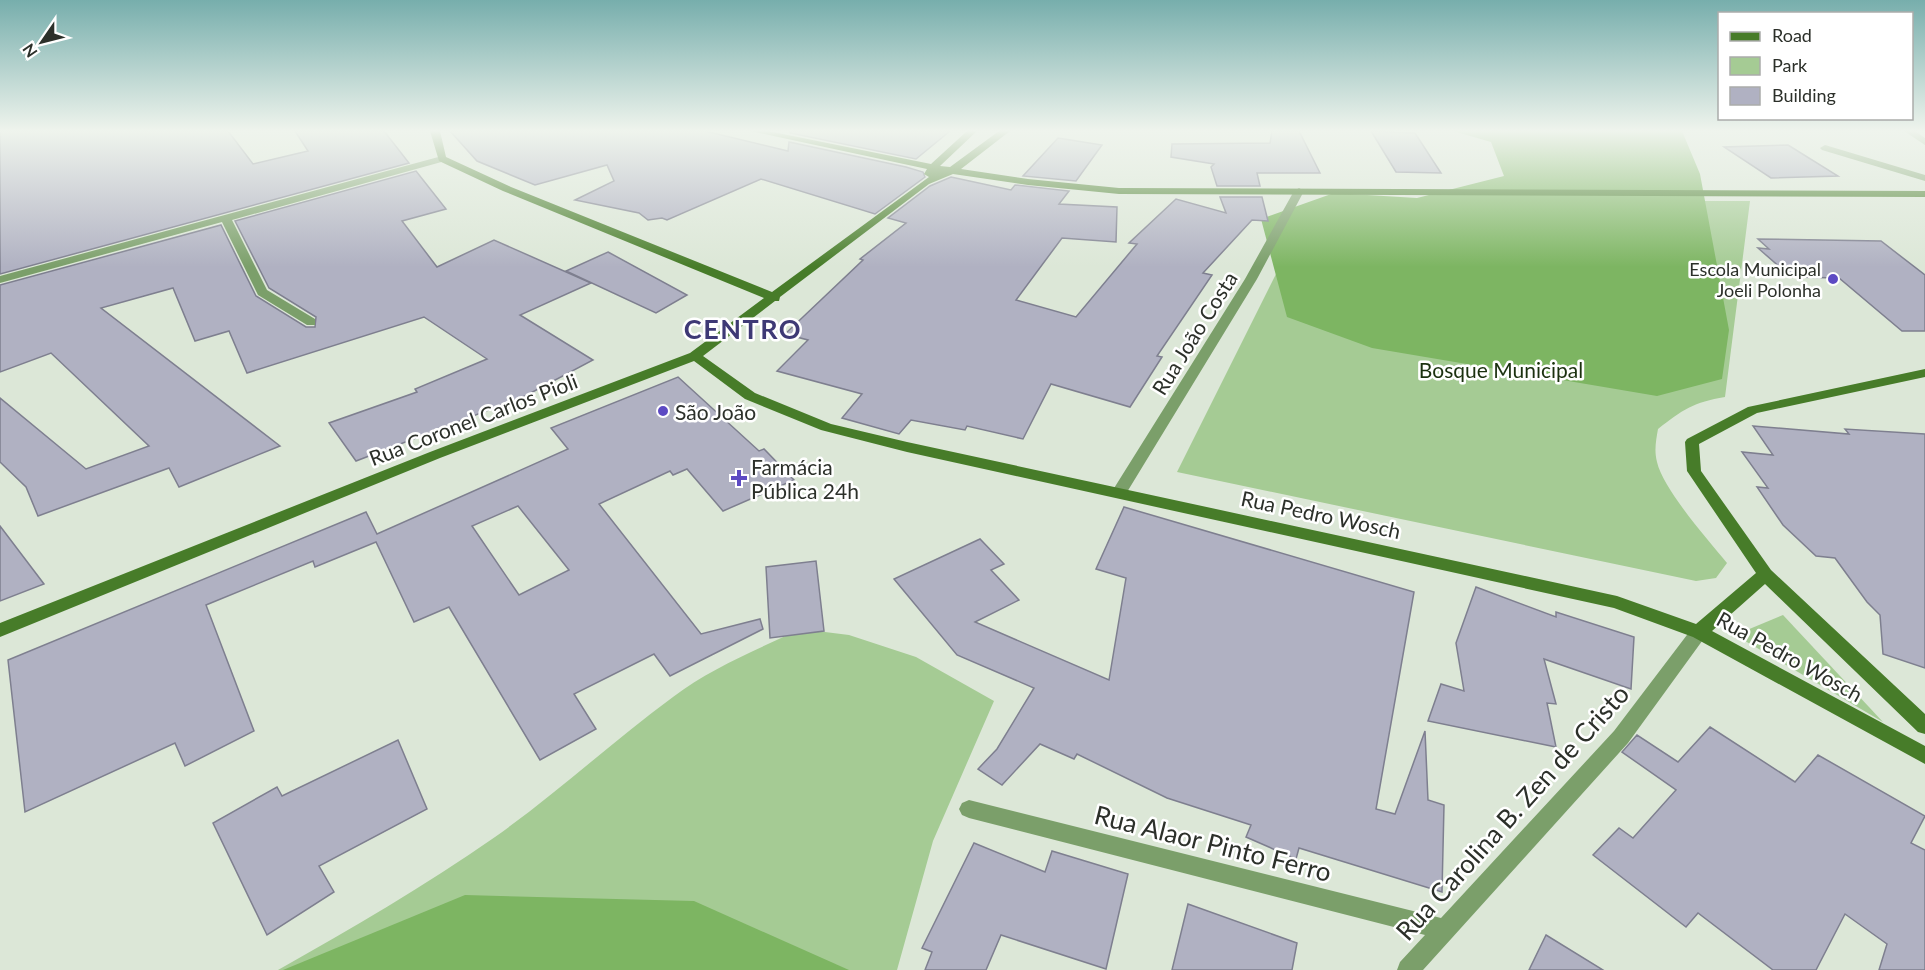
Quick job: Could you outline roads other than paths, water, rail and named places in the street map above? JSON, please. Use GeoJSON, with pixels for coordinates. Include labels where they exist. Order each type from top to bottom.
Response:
{"type":"FeatureCollection","features":[{"type":"Feature","properties":{"kind":"street"},"geometry":{"type":"LineString","coordinates":[[0,280],[377,176]]}},
{"type":"Feature","properties":{"kind":"street"},"geometry":{"type":"LineString","coordinates":[[479,176],[775,298]]}},
{"type":"Feature","properties":{"kind":"street","name":"Rua Coronel Carlos Pioli"},"geometry":{"type":"LineString","coordinates":[[925,182],[928,176]]}},
{"type":"Feature","properties":{"kind":"street","name":"Rua Coronel Carlos Pioli"},"geometry":{"type":"LineString","coordinates":[[0,630],[435,455],[695,356],[775,298],[925,182],[938,176]]}},
{"type":"Feature","properties":{"kind":"street"},"geometry":{"type":"LineString","coordinates":[[991,176],[1067,189],[1925,194]]}},
{"type":"Feature","properties":{"kind":"street","name":"Rua João Costa"},"geometry":{"type":"LineString","coordinates":[[1119,493],[1251,279],[1299,191]]}},
{"type":"Feature","properties":{"kind":"street"},"geometry":{"type":"LineString","coordinates":[[225,217],[262,292],[311,322]]}},
{"type":"Feature","properties":{"kind":"street","name":"Rua Pedro Wosch"},"geometry":{"type":"LineString","coordinates":[[695,356],[750,396],[826,427],[907,447],[1617,602],[1699,632],[1925,756]]}},
{"type":"Feature","properties":{"kind":"street"},"geometry":{"type":"LineString","coordinates":[[1925,373],[1753,410],[1692,442],[1694,471],[1765,574],[1925,726]]}},
{"type":"Feature","properties":{"kind":"street"},"geometry":{"type":"LineString","coordinates":[[1699,632],[1765,574]]}},
{"type":"Feature","properties":{"kind":"street","name":"Rua Carolina B. Zen de Cristo"},"geometry":{"type":"LineString","coordinates":[[1408,970],[1443,929],[1621,737],[1699,632]]}},
{"type":"Feature","properties":{"kind":"street","name":"Rua Alaor Pinto Ferro"},"geometry":{"type":"LineString","coordinates":[[969,809],[1443,929]]}},
{"type":"Feature","properties":{"kind":"place","name":"Escola Municipal Joeli Polonha"},"geometry":{"type":"Point","coordinates":[1833,279]}},
{"type":"Feature","properties":{"kind":"place","name":"São João"},"geometry":{"type":"Point","coordinates":[663,411]}},
{"type":"Feature","properties":{"kind":"place","name":"Farmácia Pública 24h"},"geometry":{"type":"Point","coordinates":[739,478]}},
{"type":"Feature","properties":{"kind":"district","name":"CENTRO"},"geometry":{"type":"Point","coordinates":[743,328]}},
{"type":"Feature","properties":{"kind":"park label","name":"Bosque Municipal"},"geometry":{"type":"Point","coordinates":[1501,369]}}]}
